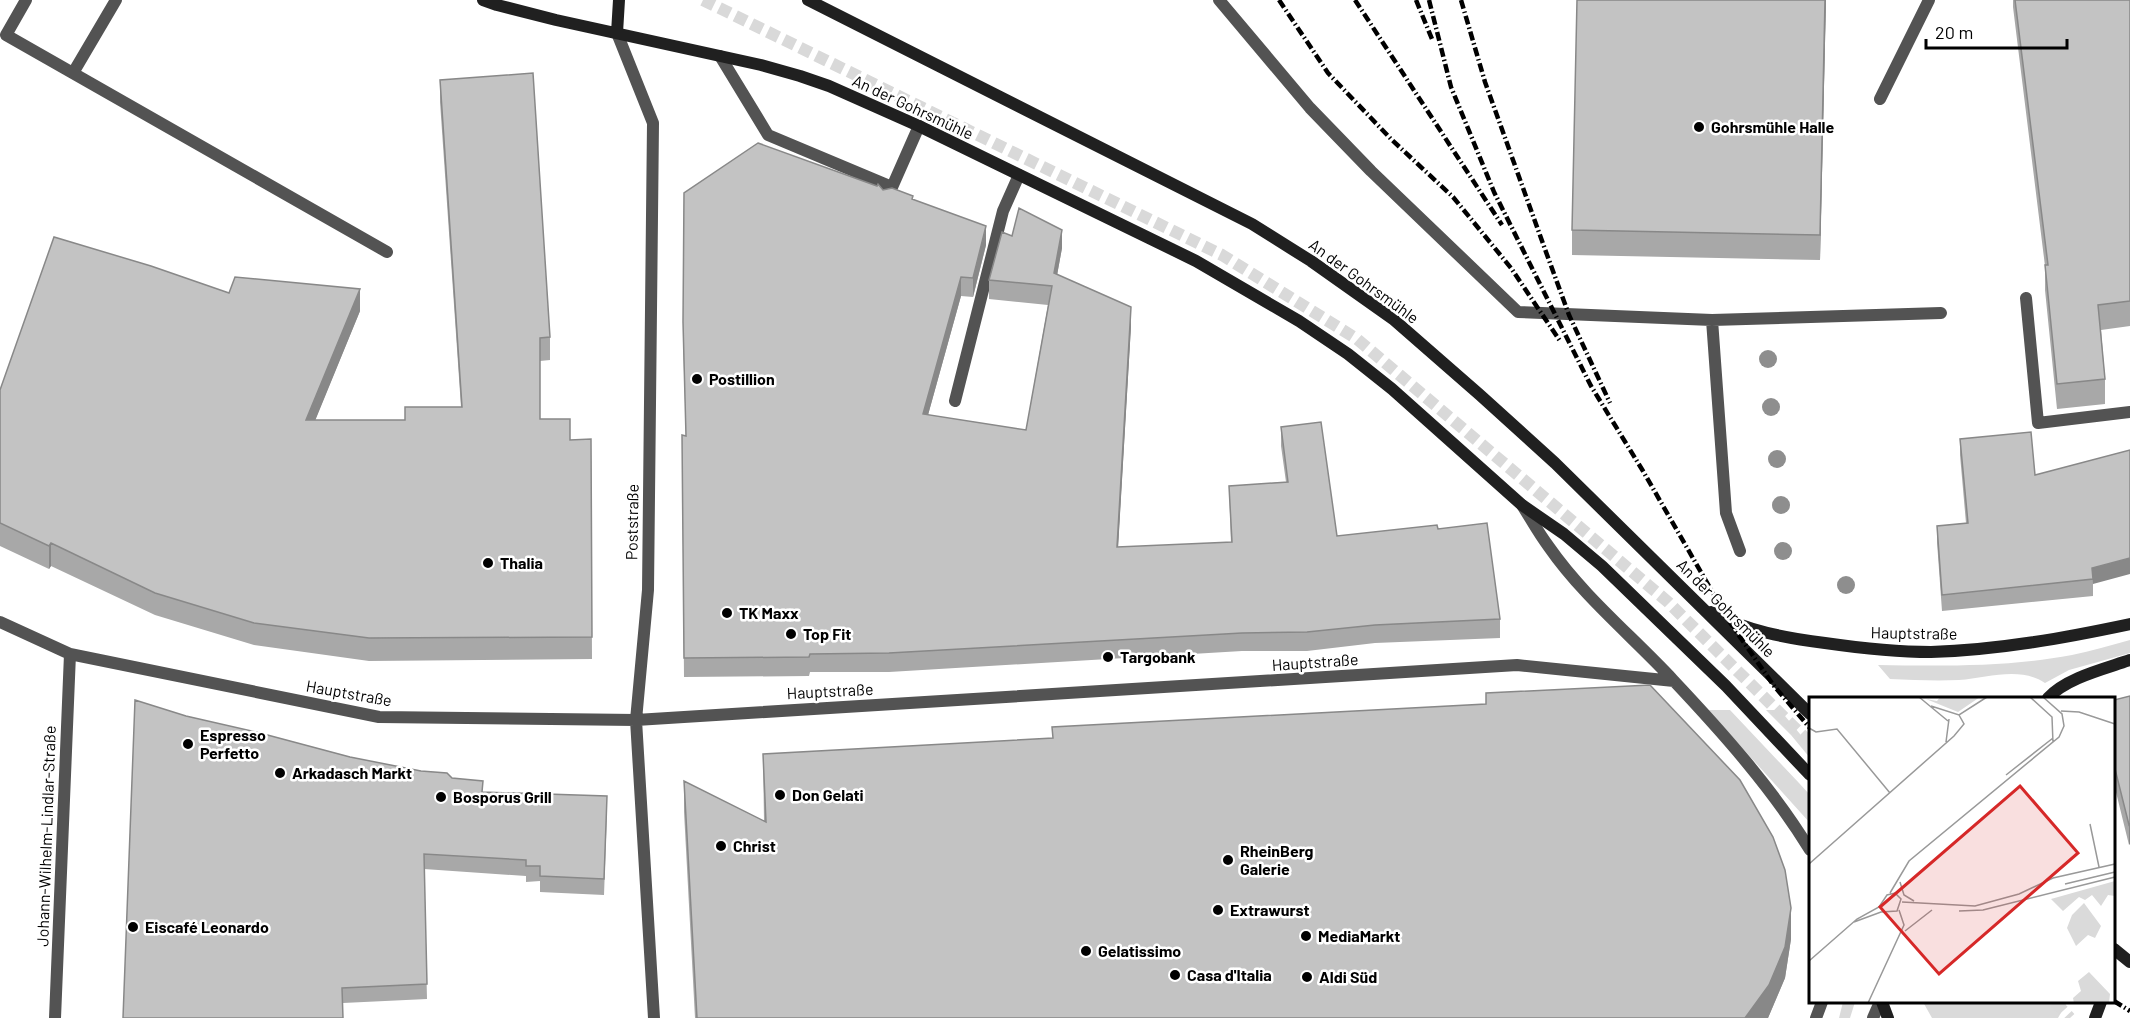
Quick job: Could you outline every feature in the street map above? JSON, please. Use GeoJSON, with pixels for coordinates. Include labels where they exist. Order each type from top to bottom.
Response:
{"type":"FeatureCollection","features":[{"type":"Feature","properties":{"kind":"main road","name":"An der Gohrsmühle"},"geometry":{"type":"LineString","coordinates":[[483,0],[497,6],[800,76],[919,126],[1196,261],[1299,321],[1348,354],[1392,389],[1522,505],[1564,534],[1602,566],[1726,686],[1809,774]]}},
{"type":"Feature","properties":{"kind":"main road"},"geometry":{"type":"LineString","coordinates":[[617,33],[620,0]]}},
{"type":"Feature","properties":{"kind":"main road","name":"An der Gohrsmühle"},"geometry":{"type":"LineString","coordinates":[[808,0],[1252,224],[1311,261],[1393,319],[1555,463],[1809,713]]}},
{"type":"Feature","properties":{"kind":"main road","name":"Hauptstraße"},"geometry":{"type":"LineString","coordinates":[[1702,608],[1729,621],[1794,639],[1859,648],[1928,652],[2022,645],[2130,624]]}},
{"type":"Feature","properties":{"kind":"main road"},"geometry":{"type":"LineString","coordinates":[[2050,697],[2066,684],[2130,660]]}},
{"type":"Feature","properties":{"kind":"main road"},"geometry":{"type":"LineString","coordinates":[[2115,950],[2130,962]]}},
{"type":"Feature","properties":{"kind":"main road"},"geometry":{"type":"LineString","coordinates":[[1881,1003],[1888,1018]]}},
{"type":"Feature","properties":{"kind":"main road"},"geometry":{"type":"LineString","coordinates":[[2095,1018],[2101,1003]]}},
{"type":"Feature","properties":{"kind":"street"},"geometry":{"type":"LineString","coordinates":[[26,0],[6,35],[387,252]]}},
{"type":"Feature","properties":{"kind":"street"},"geometry":{"type":"LineString","coordinates":[[74,73],[116,0]]}},
{"type":"Feature","properties":{"kind":"street"},"geometry":{"type":"LineString","coordinates":[[1219,0],[1310,108],[1371,171],[1518,312],[1712,320],[1941,313]]}},
{"type":"Feature","properties":{"kind":"street"},"geometry":{"type":"LineString","coordinates":[[1880,99],[1929,0]]}},
{"type":"Feature","properties":{"kind":"street","name":"Poststraße"},"geometry":{"type":"LineString","coordinates":[[617,33],[653,123],[648,590],[636,720],[654,1018]]}},
{"type":"Feature","properties":{"kind":"street"},"geometry":{"type":"LineString","coordinates":[[720,56],[768,135],[892,187]]}},
{"type":"Feature","properties":{"kind":"street"},"geometry":{"type":"LineString","coordinates":[[886,201],[919,126]]}},
{"type":"Feature","properties":{"kind":"street"},"geometry":{"type":"LineString","coordinates":[[955,401],[1003,211],[1019,175]]}},
{"type":"Feature","properties":{"kind":"street"},"geometry":{"type":"LineString","coordinates":[[2026,298],[2038,423],[2130,412]]}},
{"type":"Feature","properties":{"kind":"street"},"geometry":{"type":"LineString","coordinates":[[1712,320],[1726,513],[1740,551]]}},
{"type":"Feature","properties":{"kind":"street","name":"An der Gohrsmühle"},"geometry":{"type":"LineString","coordinates":[[1522,505],[1557,557],[1585,590],[1674,681],[1756,775],[1799,831],[1809,848]]}},
{"type":"Feature","properties":{"kind":"street","name":"Hauptstraße"},"geometry":{"type":"LineString","coordinates":[[0,622],[70,654],[379,717],[636,720],[1517,665],[1674,681]]}},
{"type":"Feature","properties":{"kind":"street","name":"Johann-Wilhelm-Lindlar-Straße"},"geometry":{"type":"LineString","coordinates":[[55,1018],[70,654]]}},
{"type":"Feature","properties":{"kind":"street"},"geometry":{"type":"LineString","coordinates":[[1816,1018],[1822,1003]]}},
{"type":"Feature","properties":{"kind":"street"},"geometry":{"type":"LineString","coordinates":[[1873,1018],[1880,1003]]}},
{"type":"Feature","properties":{"kind":"shaded area"},"geometry":{"type":"Polygon","coordinates":[[[2130,640],[2130,653],[2069,670],[2045,683],[2025,675],[2014,674],[1959,680],[1890,679],[1878,665],[2024,662],[2072,655],[2130,640]]]}},
{"type":"Feature","properties":{"kind":"shaded area"},"geometry":{"type":"Polygon","coordinates":[[[1708,710],[1730,710],[1809,794],[1809,822],[1708,710]]]}},
{"type":"Feature","properties":{"kind":"shaded area"},"geometry":{"type":"Polygon","coordinates":[[[1766,710],[1780,710],[1809,745],[1809,757],[1766,710]]]}},
{"type":"Feature","properties":{"kind":"shaded area"},"geometry":{"type":"Polygon","coordinates":[[[1843,1003],[1855,1003],[1850,1018],[1839,1018],[1843,1003]]]}},
{"type":"Feature","properties":{"kind":"shaded area"},"geometry":{"type":"Polygon","coordinates":[[[1924,1003],[2066,1003],[2058,1018],[1932,1018],[1924,1003]]]}},
{"type":"Feature","properties":{"kind":"building","name":"Gohrsmühle Halle"},"geometry":{"type":"Polygon","coordinates":[[[1577,0],[1825,0],[1820,235],[1572,230],[1577,0]]]}},
{"type":"Feature","properties":{"kind":"building"},"geometry":{"type":"Polygon","coordinates":[[[2015,0],[2130,0],[2130,301],[2098,305],[2105,379],[2057,384],[2045,265],[2048,265],[2015,0]]]}},
{"type":"Feature","properties":{"kind":"building"},"geometry":{"type":"Polygon","coordinates":[[[533,73],[550,337],[540,338],[540,419],[570,419],[570,440],[591,439],[592,637],[369,638],[254,623],[155,593],[51,543],[49,546],[0,523],[0,390],[54,237],[151,266],[229,293],[235,277],[360,289],[306,420],[405,420],[405,407],[462,407],[440,80],[533,73]]]}},
{"type":"Feature","properties":{"kind":"building"},"geometry":{"type":"Polygon","coordinates":[[[758,143],[877,186],[878,184],[883,190],[892,188],[913,196],[912,199],[986,226],[973,278],[961,277],[923,414],[1026,430],[1052,286],[989,280],[1002,232],[1012,236],[1019,208],[1062,230],[1054,273],[1131,307],[1117,547],[1232,542],[1229,486],[1288,482],[1281,427],[1321,422],[1337,536],[1437,525],[1438,529],[1487,523],[1500,619],[1375,625],[1307,632],[1242,633],[889,653],[810,654],[809,657],[684,658],[682,435],[686,436],[683,322],[684,193],[758,143]]]}},
{"type":"Feature","properties":{"kind":"building"},"geometry":{"type":"Polygon","coordinates":[[[2031,432],[2035,475],[2130,450],[2130,558],[2092,568],[2093,579],[1942,595],[1937,526],[1968,523],[1960,439],[2031,432]]]}},
{"type":"Feature","properties":{"kind":"building","name":"RheinBerg Galerie"},"geometry":{"type":"Polygon","coordinates":[[[1650,685],[1740,780],[1773,837],[1785,870],[1791,908],[1785,947],[1769,985],[1745,1018],[697,1018],[684,781],[766,822],[763,754],[1053,738],[1052,727],[1486,704],[1486,693],[1650,685]]]}},
{"type":"Feature","properties":{"kind":"building"},"geometry":{"type":"Polygon","coordinates":[[[2130,696],[2129,825],[2115,769],[2115,700],[2130,696]]]}},
{"type":"Feature","properties":{"kind":"building"},"geometry":{"type":"Polygon","coordinates":[[[135,700],[186,716],[350,757],[421,771],[447,773],[452,778],[483,781],[482,792],[607,796],[604,879],[540,876],[540,866],[526,866],[526,860],[424,854],[427,984],[342,988],[343,1018],[123,1018],[135,700]]]}},
{"type":"Feature","properties":{"kind":"tunnel"},"geometry":{"type":"LineString","coordinates":[[703,0],[1222,255],[1357,339],[1668,602],[1809,742]]}},
{"type":"Feature","properties":{"kind":"tunnel"},"geometry":{"type":"LineString","coordinates":[[2056,1003],[2070,1018]]}},
{"type":"Feature","properties":{"kind":"railway"},"geometry":{"type":"LineString","coordinates":[[1279,0],[1328,73],[1391,139],[1453,197],[1511,268],[1560,341]]}},
{"type":"Feature","properties":{"kind":"railway"},"geometry":{"type":"LineString","coordinates":[[1355,0],[1502,225]]}},
{"type":"Feature","properties":{"kind":"railway"},"geometry":{"type":"LineString","coordinates":[[1416,0],[1432,39]]}},
{"type":"Feature","properties":{"kind":"railway"},"geometry":{"type":"LineString","coordinates":[[1429,0],[1451,87],[1494,192],[1591,386],[1729,621],[1774,686],[1809,727]]}},
{"type":"Feature","properties":{"kind":"railway"},"geometry":{"type":"LineString","coordinates":[[1461,0],[1485,82],[1569,315],[1610,403]]}},
{"type":"Feature","properties":{"kind":"railway"},"geometry":{"type":"LineString","coordinates":[[2115,1002],[2130,1011]]}},
{"type":"Feature","properties":{"kind":"place","name":"Gohrsmühle Halle"},"geometry":{"type":"Point","coordinates":[1699,127]}},
{"type":"Feature","properties":{"kind":"place","name":"Postillion"},"geometry":{"type":"Point","coordinates":[697,379]}},
{"type":"Feature","properties":{"kind":"place","name":"Thalia"},"geometry":{"type":"Point","coordinates":[488,563]}},
{"type":"Feature","properties":{"kind":"place","name":"TK Maxx"},"geometry":{"type":"Point","coordinates":[727,613]}},
{"type":"Feature","properties":{"kind":"place","name":"Top Fit"},"geometry":{"type":"Point","coordinates":[791,634]}},
{"type":"Feature","properties":{"kind":"place","name":"Targobank"},"geometry":{"type":"Point","coordinates":[1108,657]}},
{"type":"Feature","properties":{"kind":"place","name":"Espresso Perfetto"},"geometry":{"type":"Point","coordinates":[188,744]}},
{"type":"Feature","properties":{"kind":"place","name":"Arkadasch Markt"},"geometry":{"type":"Point","coordinates":[280,773]}},
{"type":"Feature","properties":{"kind":"place","name":"Don Gelati"},"geometry":{"type":"Point","coordinates":[780,795]}},
{"type":"Feature","properties":{"kind":"place","name":"Bosporus Grill"},"geometry":{"type":"Point","coordinates":[441,797]}},
{"type":"Feature","properties":{"kind":"place","name":"Christ"},"geometry":{"type":"Point","coordinates":[721,846]}},
{"type":"Feature","properties":{"kind":"place","name":"RheinBerg Galerie"},"geometry":{"type":"Point","coordinates":[1228,860]}},
{"type":"Feature","properties":{"kind":"place","name":"Extrawurst"},"geometry":{"type":"Point","coordinates":[1218,910]}},
{"type":"Feature","properties":{"kind":"place","name":"Eiscafé Leonardo"},"geometry":{"type":"Point","coordinates":[133,927]}},
{"type":"Feature","properties":{"kind":"place","name":"MediaMarkt"},"geometry":{"type":"Point","coordinates":[1306,936]}},
{"type":"Feature","properties":{"kind":"place","name":"Gelatissimo"},"geometry":{"type":"Point","coordinates":[1086,951]}},
{"type":"Feature","properties":{"kind":"place","name":"Casa d'Italia"},"geometry":{"type":"Point","coordinates":[1175,975]}},
{"type":"Feature","properties":{"kind":"place","name":"Aldi Süd"},"geometry":{"type":"Point","coordinates":[1307,977]}}]}
